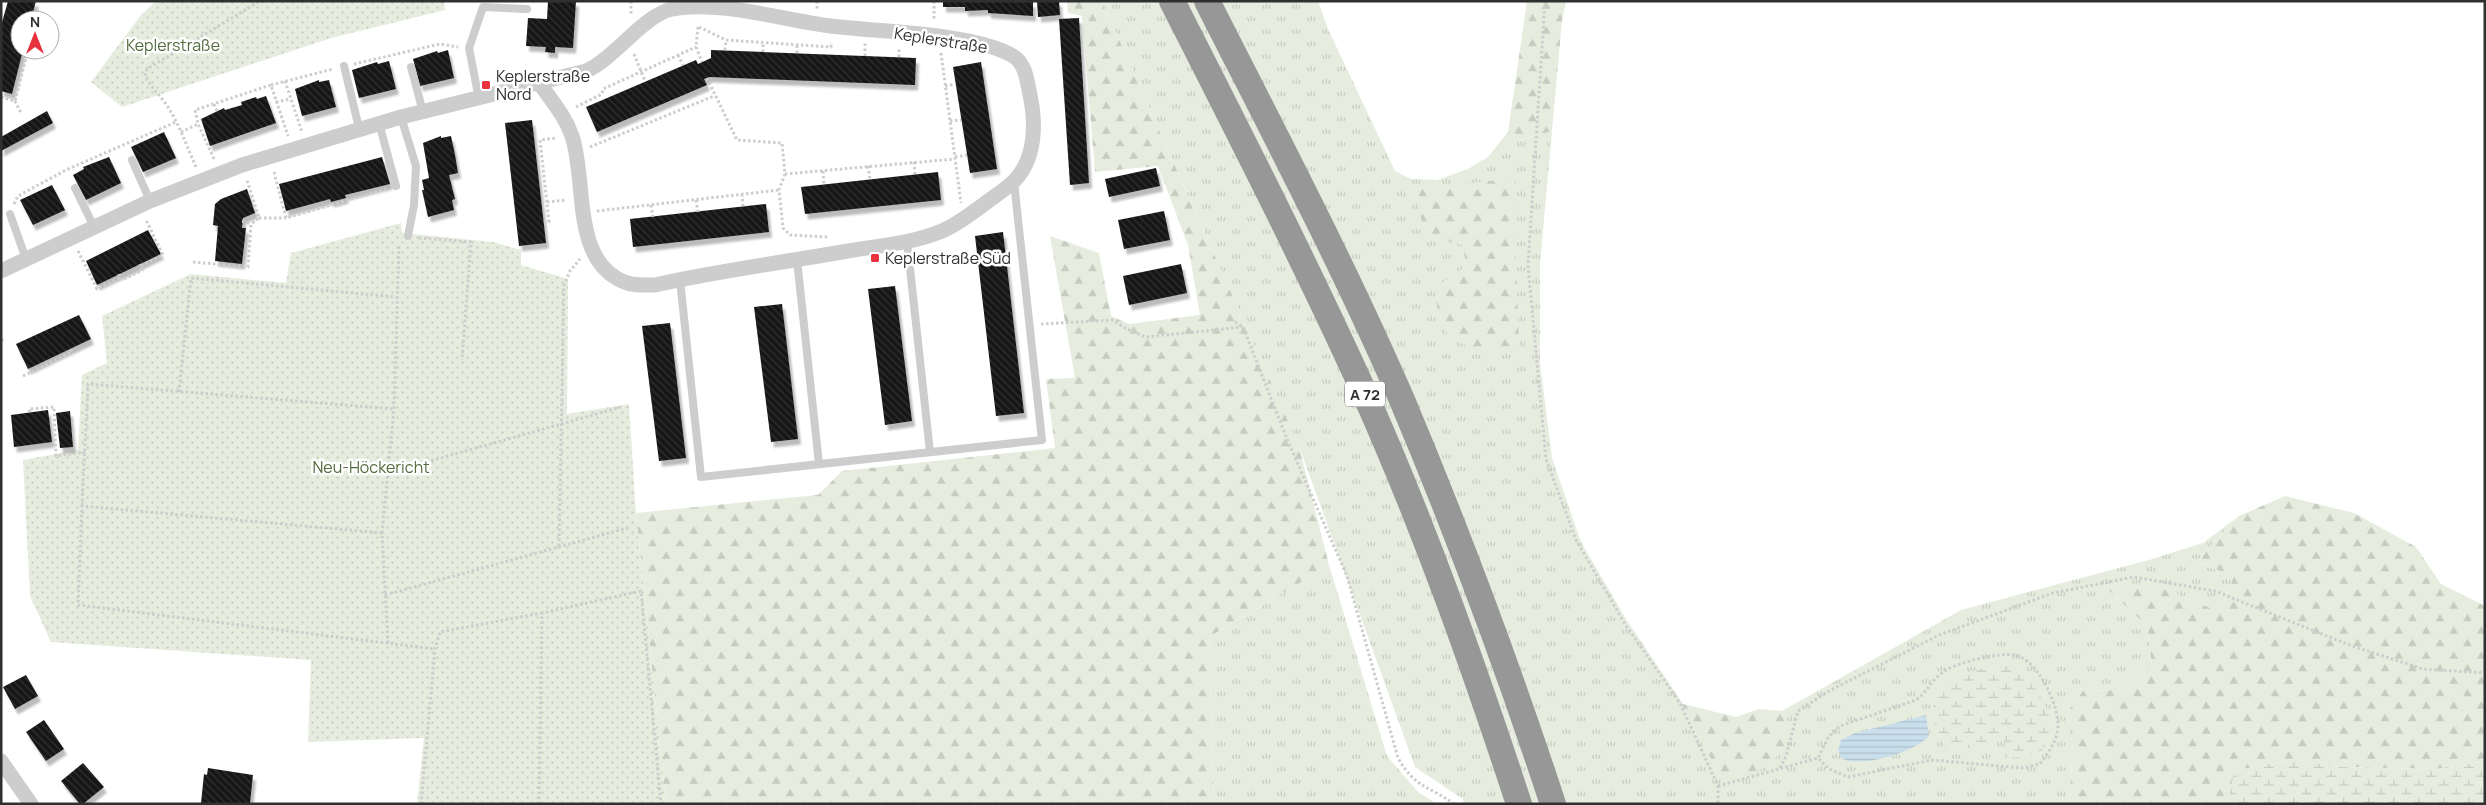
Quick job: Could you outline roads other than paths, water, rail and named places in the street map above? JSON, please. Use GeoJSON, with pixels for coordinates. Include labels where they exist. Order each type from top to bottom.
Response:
{"type":"FeatureCollection","features":[{"type":"Feature","properties":{"kind":"highway","name":"A 72"},"geometry":{"type":"LineString","coordinates":[[1172,1],[1297,250],[1364,393],[1448,598],[1519,804]]}},
{"type":"Feature","properties":{"kind":"highway","name":"A 72"},"geometry":{"type":"LineString","coordinates":[[1207,1],[1341,267],[1401,399],[1452,522],[1504,659],[1553,804]]}},
{"type":"Feature","properties":{"kind":"street","name":"Keplerstraße"},"geometry":{"type":"LineString","coordinates":[[1,270],[144,204],[220,172],[359,128],[540,84],[593,68],[606,60],[661,14],[671,9],[724,9],[832,26],[938,37],[1004,51],[1016,57],[1024,68],[1033,107],[1034,134],[1024,169],[1014,182],[963,219],[942,231],[907,241],[655,285],[622,281],[607,270],[590,248],[572,136],[562,114],[540,84]]}},
{"type":"Feature","properties":{"kind":"street"},"geometry":{"type":"LineString","coordinates":[[1,760],[31,804]]}},
{"type":"Feature","properties":{"kind":"lane"},"geometry":{"type":"LineString","coordinates":[[478,99],[469,48],[483,4],[527,9]]}},
{"type":"Feature","properties":{"kind":"lane"},"geometry":{"type":"LineString","coordinates":[[344,66],[359,128]]}},
{"type":"Feature","properties":{"kind":"lane"},"geometry":{"type":"LineString","coordinates":[[411,67],[423,112]]}},
{"type":"Feature","properties":{"kind":"lane"},"geometry":{"type":"LineString","coordinates":[[400,117],[416,166],[414,205],[408,236]]}},
{"type":"Feature","properties":{"kind":"lane"},"geometry":{"type":"LineString","coordinates":[[379,123],[396,186]]}},
{"type":"Feature","properties":{"kind":"lane"},"geometry":{"type":"LineString","coordinates":[[132,160],[144,204]]}},
{"type":"Feature","properties":{"kind":"lane"},"geometry":{"type":"LineString","coordinates":[[680,280],[701,477],[1042,440],[1014,182]]}},
{"type":"Feature","properties":{"kind":"lane"},"geometry":{"type":"LineString","coordinates":[[75,188],[94,227]]}},
{"type":"Feature","properties":{"kind":"lane"},"geometry":{"type":"LineString","coordinates":[[10,214],[26,259]]}},
{"type":"Feature","properties":{"kind":"lane"},"geometry":{"type":"LineString","coordinates":[[907,241],[930,452]]}},
{"type":"Feature","properties":{"kind":"lane"},"geometry":{"type":"LineString","coordinates":[[797,260],[819,464]]}},
{"type":"Feature","properties":{"kind":"water"},"geometry":{"type":"Polygon","coordinates":[[[1926,715],[1929,736],[1912,748],[1874,760],[1850,761],[1841,758],[1838,750],[1841,740],[1855,733],[1926,715]]]}},
{"type":"Feature","properties":{"kind":"place","name":"Keplerstraße Nord"},"geometry":{"type":"Point","coordinates":[486,85]}},
{"type":"Feature","properties":{"kind":"place","name":"Keplerstraße Süd"},"geometry":{"type":"Point","coordinates":[875,258]}},
{"type":"Feature","properties":{"kind":"park label","name":"Neu-Höckericht"},"geometry":{"type":"Point","coordinates":[371,467]}}]}
